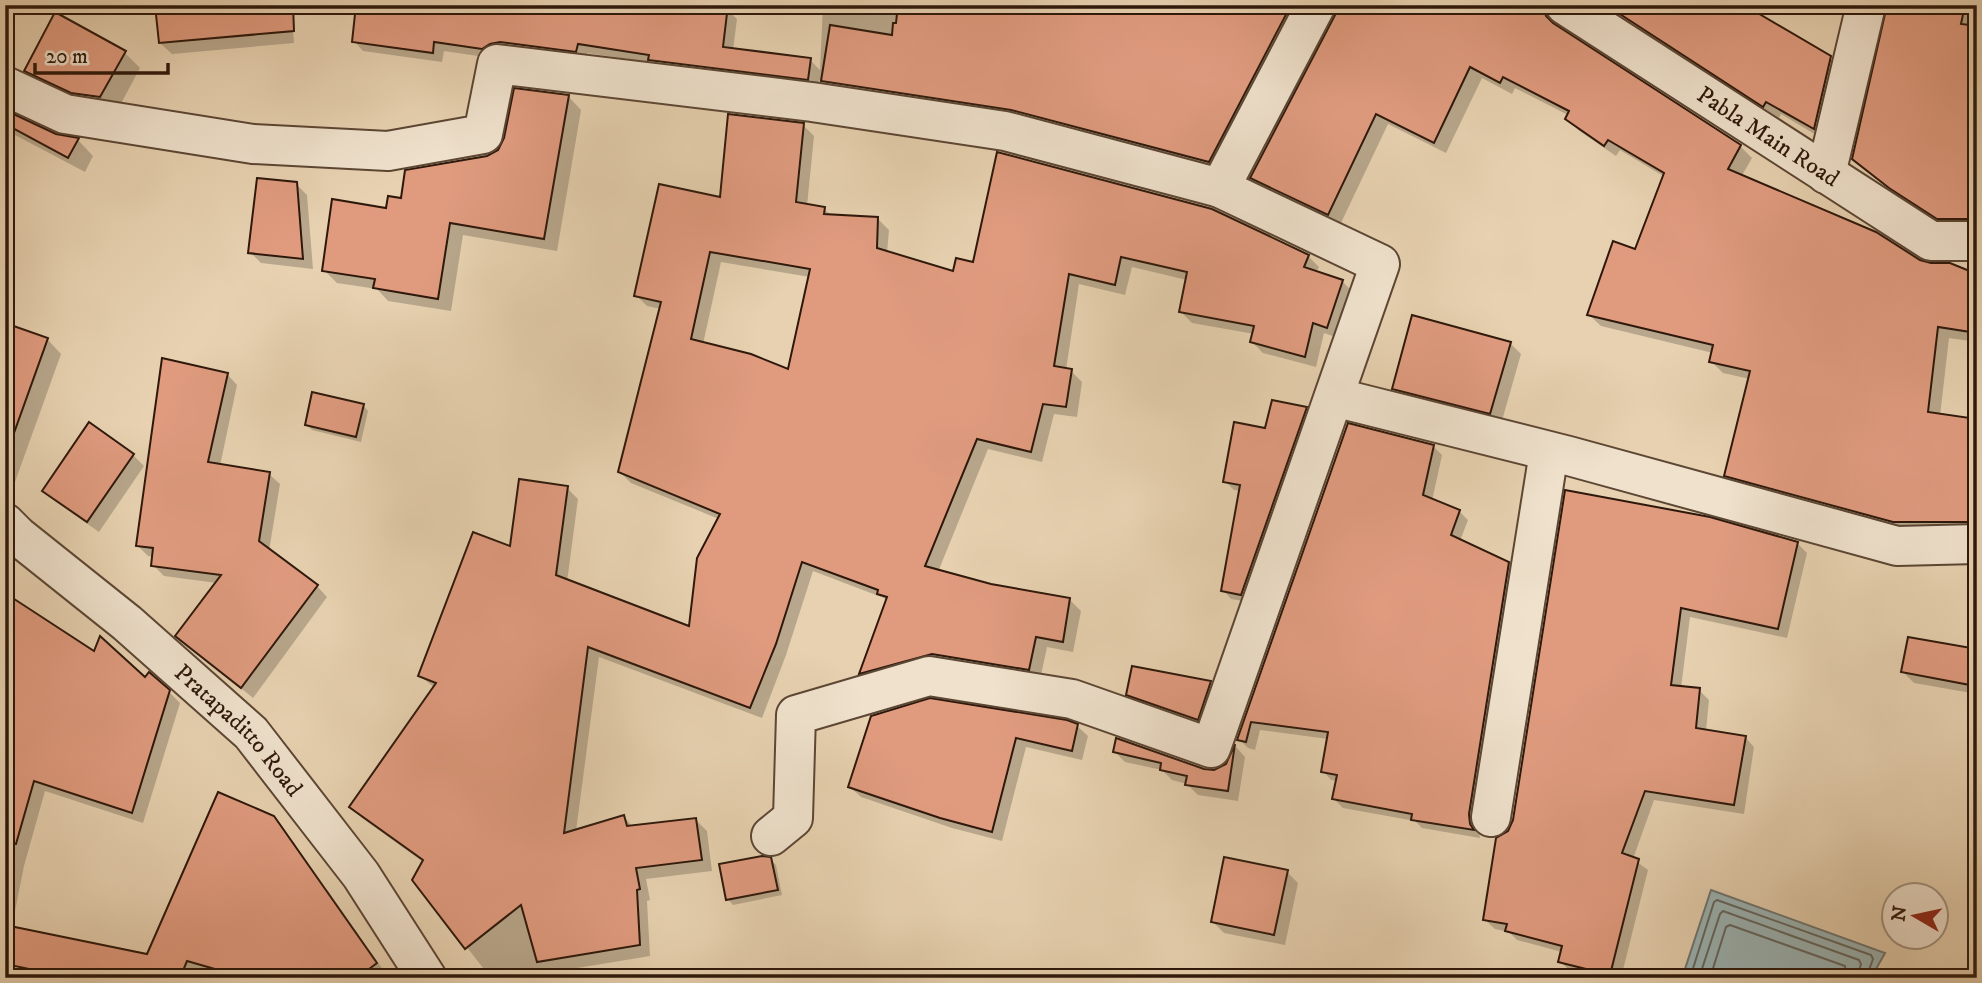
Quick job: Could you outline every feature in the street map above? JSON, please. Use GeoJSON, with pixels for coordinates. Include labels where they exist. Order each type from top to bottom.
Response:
{"type":"FeatureCollection","features":[{"type":"Feature","properties":{"kind":"street"},"geometry":{"type":"LineString","coordinates":[[1220,188],[1316,5]]}},
{"type":"Feature","properties":{"kind":"street","name":"Pabla Main Road"},"geometry":{"type":"LineString","coordinates":[[1565,5],[1931,241],[1977,242]]}},
{"type":"Feature","properties":{"kind":"street"},"geometry":{"type":"LineString","coordinates":[[1826,174],[1866,5]]}},
{"type":"Feature","properties":{"kind":"street"},"geometry":{"type":"LineString","coordinates":[[5,86],[65,114],[253,144],[387,151],[483,134],[497,64],[812,102],[1005,131],[1220,188],[1380,264],[1211,748],[1072,699],[929,676],[796,715],[793,818],[771,836]]}},
{"type":"Feature","properties":{"kind":"street"},"geometry":{"type":"LineString","coordinates":[[1334,397],[1896,546],[1977,544]]}},
{"type":"Feature","properties":{"kind":"street"},"geometry":{"type":"LineString","coordinates":[[1491,817],[1549,453]]}},
{"type":"Feature","properties":{"kind":"street","name":"Pratapaditto Road"},"geometry":{"type":"LineString","coordinates":[[5,523],[127,623],[251,733],[361,876],[427,978]]}},
{"type":"Feature","properties":{"kind":"water"},"geometry":{"type":"Polygon","coordinates":[[[1711,890],[1885,953],[1871,978],[1682,978],[1711,890]]]}},
{"type":"Feature","properties":{"kind":"building"},"geometry":{"type":"Polygon","coordinates":[[[155,5],[293,5],[294,31],[159,43],[155,5]]]}},
{"type":"Feature","properties":{"kind":"building"},"geometry":{"type":"Polygon","coordinates":[[[356,5],[614,5],[656,13],[657,5],[728,5],[723,47],[811,58],[808,80],[648,60],[649,55],[578,44],[576,52],[500,42],[482,49],[434,42],[433,53],[352,42],[356,5]]]}},
{"type":"Feature","properties":{"kind":"building"},"geometry":{"type":"Polygon","coordinates":[[[898,5],[1291,5],[1209,162],[1011,110],[821,81],[830,25],[892,35],[898,5]]]}},
{"type":"Feature","properties":{"kind":"building"},"geometry":{"type":"Polygon","coordinates":[[[1338,5],[1543,5],[1546,16],[1553,23],[1741,145],[1728,169],[1876,232],[1920,260],[1950,263],[1977,274],[1977,333],[1938,327],[1928,412],[1977,419],[1977,522],[1893,522],[1724,476],[1750,371],[1709,362],[1713,345],[1587,315],[1613,241],[1635,249],[1664,173],[1608,140],[1604,146],[1565,119],[1569,111],[1503,77],[1500,83],[1470,67],[1434,143],[1376,114],[1328,215],[1250,178],[1338,5]]]}},
{"type":"Feature","properties":{"kind":"building"},"geometry":{"type":"Polygon","coordinates":[[[1606,5],[1744,5],[1831,56],[1814,129],[1766,102],[1763,107],[1606,5]]]}},
{"type":"Feature","properties":{"kind":"building"},"geometry":{"type":"Polygon","coordinates":[[[1887,5],[1965,5],[1961,24],[1977,26],[1977,219],[1937,219],[1889,188],[1852,159],[1887,5]]]}},
{"type":"Feature","properties":{"kind":"building"},"geometry":{"type":"Polygon","coordinates":[[[55,12],[126,51],[100,97],[71,93],[24,71],[55,12]]]}},
{"type":"Feature","properties":{"kind":"building"},"geometry":{"type":"Polygon","coordinates":[[[514,88],[569,95],[544,239],[450,223],[438,299],[373,288],[375,279],[322,271],[332,199],[386,208],[388,196],[401,198],[405,170],[487,156],[498,150],[504,138],[514,88]]]}},
{"type":"Feature","properties":{"kind":"building"},"geometry":{"type":"Polygon","coordinates":[[[5,110],[56,134],[79,138],[68,158],[5,124],[5,110]]]}},
{"type":"Feature","properties":{"kind":"building"},"geometry":{"type":"Polygon","coordinates":[[[728,114],[804,123],[796,202],[825,207],[824,214],[878,217],[877,248],[953,271],[956,258],[973,262],[997,152],[1212,209],[1309,255],[1304,267],[1343,280],[1327,328],[1313,323],[1305,357],[1250,342],[1254,326],[1179,312],[1187,272],[1121,257],[1115,285],[1069,274],[1054,366],[1072,369],[1066,407],[1043,404],[1031,452],[977,439],[925,566],[991,584],[1070,598],[1063,642],[1036,637],[1029,670],[932,654],[859,674],[887,597],[877,594],[878,590],[802,562],[776,644],[750,708],[588,647],[564,833],[624,815],[627,826],[696,818],[702,860],[636,868],[640,889],[637,890],[640,945],[537,962],[521,905],[465,949],[412,880],[423,860],[349,807],[436,683],[418,676],[473,532],[510,546],[519,479],[568,486],[556,575],[689,626],[697,558],[720,514],[618,472],[661,302],[634,296],[659,184],[720,197],[728,114]],[[710,252],[691,339],[751,354],[788,369],[810,269],[710,252]]]}},
{"type":"Feature","properties":{"kind":"building"},"geometry":{"type":"Polygon","coordinates":[[[257,178],[297,182],[303,259],[248,253],[257,178]]]}},
{"type":"Feature","properties":{"kind":"building"},"geometry":{"type":"Polygon","coordinates":[[[1412,315],[1511,342],[1490,414],[1392,389],[1412,315]]]}},
{"type":"Feature","properties":{"kind":"building"},"geometry":{"type":"Polygon","coordinates":[[[5,323],[48,338],[10,444],[5,443],[5,323]]]}},
{"type":"Feature","properties":{"kind":"building"},"geometry":{"type":"Polygon","coordinates":[[[162,358],[228,373],[208,462],[270,472],[259,541],[318,585],[241,688],[175,636],[221,575],[151,566],[153,548],[136,546],[162,358]]]}},
{"type":"Feature","properties":{"kind":"building"},"geometry":{"type":"Polygon","coordinates":[[[312,392],[364,404],[356,437],[305,425],[312,392]]]}},
{"type":"Feature","properties":{"kind":"building"},"geometry":{"type":"Polygon","coordinates":[[[1272,400],[1307,407],[1241,595],[1221,591],[1240,485],[1223,482],[1234,422],[1265,428],[1272,400]]]}},
{"type":"Feature","properties":{"kind":"building"},"geometry":{"type":"Polygon","coordinates":[[[89,422],[134,454],[87,522],[42,491],[89,422]]]}},
{"type":"Feature","properties":{"kind":"building"},"geometry":{"type":"Polygon","coordinates":[[[1348,423],[1434,445],[1423,495],[1460,510],[1451,535],[1509,562],[1469,814],[1474,830],[1411,820],[1412,814],[1332,799],[1337,775],[1321,772],[1328,732],[1251,722],[1246,742],[1237,740],[1348,423]]]}},
{"type":"Feature","properties":{"kind":"building"},"geometry":{"type":"Polygon","coordinates":[[[1565,490],[1710,517],[1798,542],[1778,629],[1681,608],[1671,685],[1700,688],[1696,728],[1746,736],[1734,805],[1645,791],[1622,853],[1639,859],[1610,975],[1558,962],[1562,946],[1505,931],[1507,924],[1483,920],[1496,838],[1508,831],[1513,820],[1565,490]]]}},
{"type":"Feature","properties":{"kind":"building"},"geometry":{"type":"Polygon","coordinates":[[[5,593],[94,651],[100,636],[145,677],[149,672],[170,690],[132,813],[34,781],[16,844],[5,843],[5,593]]]}},
{"type":"Feature","properties":{"kind":"building"},"geometry":{"type":"Polygon","coordinates":[[[1908,637],[1977,649],[1970,685],[1901,672],[1908,637]]]}},
{"type":"Feature","properties":{"kind":"building"},"geometry":{"type":"Polygon","coordinates":[[[1132,666],[1211,681],[1198,720],[1126,695],[1132,666]]]}},
{"type":"Feature","properties":{"kind":"building"},"geometry":{"type":"Polygon","coordinates":[[[930,698],[1078,724],[1072,751],[1016,738],[992,832],[940,818],[848,787],[871,716],[930,698]]]}},
{"type":"Feature","properties":{"kind":"building"},"geometry":{"type":"Polygon","coordinates":[[[1116,738],[1204,769],[1214,770],[1226,764],[1235,744],[1228,791],[1185,785],[1187,776],[1160,770],[1161,763],[1113,752],[1116,738]]]}},
{"type":"Feature","properties":{"kind":"building"},"geometry":{"type":"Polygon","coordinates":[[[218,792],[274,816],[377,963],[357,978],[246,978],[187,961],[180,978],[72,978],[5,964],[5,925],[147,954],[218,792]]]}},
{"type":"Feature","properties":{"kind":"building"},"geometry":{"type":"Polygon","coordinates":[[[762,856],[771,857],[778,890],[726,900],[719,864],[762,856]]]}},
{"type":"Feature","properties":{"kind":"building"},"geometry":{"type":"Polygon","coordinates":[[[1224,857],[1288,870],[1274,935],[1211,922],[1224,857]]]}}]}
